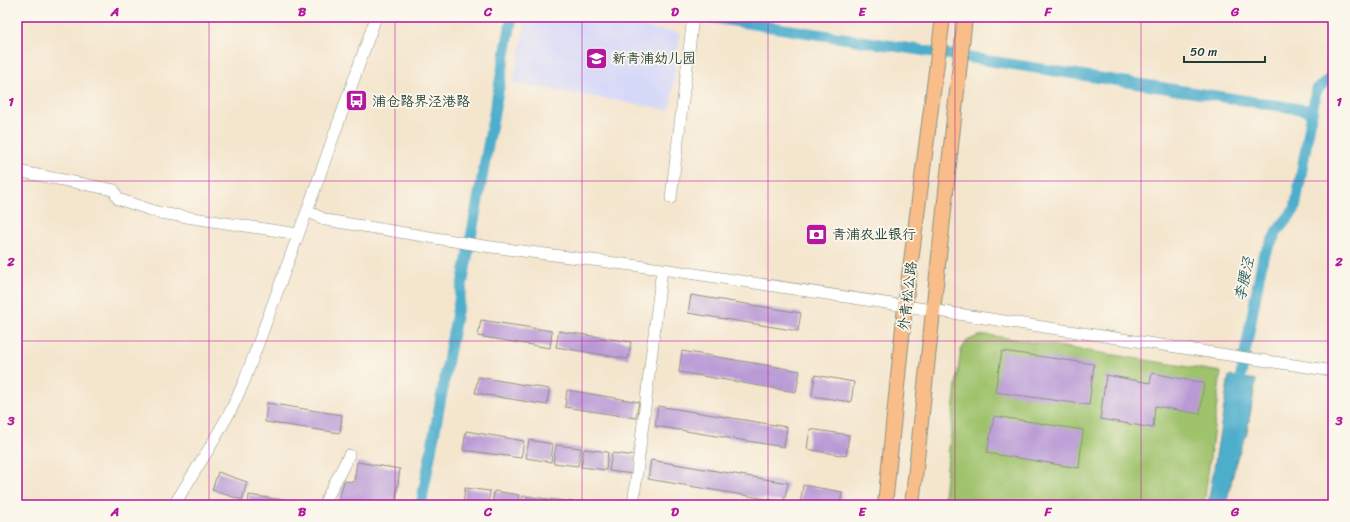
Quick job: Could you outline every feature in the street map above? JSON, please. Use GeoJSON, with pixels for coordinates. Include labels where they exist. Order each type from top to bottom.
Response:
{"type":"FeatureCollection","features":[{"type":"Feature","properties":{"kind":"main road","name":"外青松公路"},"geometry":{"type":"LineString","coordinates":[[885,505],[905,307],[943,22]]}},
{"type":"Feature","properties":{"kind":"main road","name":"外青松公路"},"geometry":{"type":"LineString","coordinates":[[912,505],[965,22]]}},
{"type":"Feature","properties":{"kind":"street"},"geometry":{"type":"LineString","coordinates":[[174,505],[210,448],[230,412],[244,382],[376,17]]}},
{"type":"Feature","properties":{"kind":"street"},"geometry":{"type":"LineString","coordinates":[[671,198],[692,20]]}},
{"type":"Feature","properties":{"kind":"street"},"geometry":{"type":"LineString","coordinates":[[17,172],[114,190],[118,199],[160,213],[298,234]]}},
{"type":"Feature","properties":{"kind":"street"},"geometry":{"type":"LineString","coordinates":[[307,211],[326,220],[484,246],[662,269],[1333,371]]}},
{"type":"Feature","properties":{"kind":"street"},"geometry":{"type":"LineString","coordinates":[[633,505],[662,269]]}},
{"type":"Feature","properties":{"kind":"street"},"geometry":{"type":"LineString","coordinates":[[325,505],[327,498],[349,455]]}},
{"type":"Feature","properties":{"kind":"shaded area","name":"新青浦幼儿园"},"geometry":{"type":"Polygon","coordinates":[[[527,17],[579,17],[680,33],[670,110],[513,83],[527,17]]]}},
{"type":"Feature","properties":{"kind":"green space"},"geometry":{"type":"Polygon","coordinates":[[[988,335],[1221,372],[1204,505],[943,505],[961,350],[967,341],[978,336],[988,335]]]}},
{"type":"Feature","properties":{"kind":"water"},"geometry":{"type":"Polygon","coordinates":[[[1229,376],[1256,380],[1247,432],[1237,458],[1226,505],[1208,505],[1229,376]]]}},
{"type":"Feature","properties":{"kind":"building"},"geometry":{"type":"Polygon","coordinates":[[[691,295],[801,313],[798,331],[688,313],[691,295]]]}},
{"type":"Feature","properties":{"kind":"building"},"geometry":{"type":"Polygon","coordinates":[[[481,320],[552,331],[550,348],[478,336],[481,320]]]}},
{"type":"Feature","properties":{"kind":"building"},"geometry":{"type":"Polygon","coordinates":[[[559,331],[631,342],[628,359],[556,347],[559,331]]]}},
{"type":"Feature","properties":{"kind":"building"},"geometry":{"type":"Polygon","coordinates":[[[682,351],[800,371],[796,392],[679,372],[682,351]]]}},
{"type":"Feature","properties":{"kind":"building"},"geometry":{"type":"Polygon","coordinates":[[[1002,351],[1094,364],[1089,405],[995,392],[1002,351]]]}},
{"type":"Feature","properties":{"kind":"building"},"geometry":{"type":"Polygon","coordinates":[[[1152,373],[1204,383],[1200,414],[1155,406],[1153,428],[1100,419],[1106,375],[1150,383],[1152,373]]]}},
{"type":"Feature","properties":{"kind":"building"},"geometry":{"type":"Polygon","coordinates":[[[815,375],[854,382],[851,402],[812,396],[815,375]]]}},
{"type":"Feature","properties":{"kind":"building"},"geometry":{"type":"Polygon","coordinates":[[[478,377],[549,389],[547,405],[475,393],[478,377]]]}},
{"type":"Feature","properties":{"kind":"building"},"geometry":{"type":"Polygon","coordinates":[[[567,390],[639,402],[636,418],[565,407],[567,390]]]}},
{"type":"Feature","properties":{"kind":"building"},"geometry":{"type":"Polygon","coordinates":[[[267,403],[342,415],[340,433],[265,422],[267,403]]]}},
{"type":"Feature","properties":{"kind":"building"},"geometry":{"type":"Polygon","coordinates":[[[658,406],[787,427],[784,447],[655,426],[658,406]]]}},
{"type":"Feature","properties":{"kind":"building"},"geometry":{"type":"Polygon","coordinates":[[[994,416],[1083,430],[1079,468],[987,453],[994,416]]]}},
{"type":"Feature","properties":{"kind":"building"},"geometry":{"type":"Polygon","coordinates":[[[810,429],[849,435],[846,456],[807,449],[810,429]]]}},
{"type":"Feature","properties":{"kind":"building"},"geometry":{"type":"Polygon","coordinates":[[[466,431],[524,441],[521,458],[463,450],[466,431]]]}},
{"type":"Feature","properties":{"kind":"building"},"geometry":{"type":"Polygon","coordinates":[[[529,440],[553,444],[551,462],[526,458],[529,440]]]}},
{"type":"Feature","properties":{"kind":"building"},"geometry":{"type":"Polygon","coordinates":[[[556,445],[581,448],[578,466],[553,463],[556,445]]]}},
{"type":"Feature","properties":{"kind":"building"},"geometry":{"type":"Polygon","coordinates":[[[584,449],[608,452],[606,470],[581,467],[584,449]]]}},
{"type":"Feature","properties":{"kind":"building"},"geometry":{"type":"Polygon","coordinates":[[[612,453],[636,456],[634,474],[609,471],[612,453]]]}},
{"type":"Feature","properties":{"kind":"building"},"geometry":{"type":"Polygon","coordinates":[[[651,460],[788,483],[784,502],[648,479],[651,460]]]}},
{"type":"Feature","properties":{"kind":"building"},"geometry":{"type":"Polygon","coordinates":[[[357,462],[400,469],[395,505],[347,505],[338,503],[344,481],[354,482],[357,462]]]}},
{"type":"Feature","properties":{"kind":"building"},"geometry":{"type":"Polygon","coordinates":[[[218,472],[247,482],[242,500],[212,490],[218,472]]]}},
{"type":"Feature","properties":{"kind":"building"},"geometry":{"type":"Polygon","coordinates":[[[803,485],[842,492],[840,505],[800,505],[803,485]]]}},
{"type":"Feature","properties":{"kind":"building"},"geometry":{"type":"Polygon","coordinates":[[[465,488],[490,491],[488,505],[463,505],[465,488]]]}},
{"type":"Feature","properties":{"kind":"building"},"geometry":{"type":"Polygon","coordinates":[[[494,491],[519,495],[518,505],[492,505],[494,491]]]}},
{"type":"Feature","properties":{"kind":"building"},"geometry":{"type":"Polygon","coordinates":[[[249,495],[308,504],[308,505],[248,505],[249,495]]]}},
{"type":"Feature","properties":{"kind":"building"},"geometry":{"type":"Polygon","coordinates":[[[523,496],[548,499],[547,505],[521,505],[523,496]]]}},
{"type":"Feature","properties":{"kind":"building"},"geometry":{"type":"Polygon","coordinates":[[[550,499],[575,502],[575,505],[550,505],[550,499]]]}},
{"type":"Feature","properties":{"kind":"building"},"geometry":{"type":"Polygon","coordinates":[[[578,502],[590,504],[590,505],[578,505],[578,502]]]}},
{"type":"Feature","properties":{"kind":"waterway"},"geometry":{"type":"LineString","coordinates":[[421,505],[512,17]]}},
{"type":"Feature","properties":{"kind":"waterway"},"geometry":{"type":"LineString","coordinates":[[707,17],[1313,111]]}},
{"type":"Feature","properties":{"kind":"waterway","name":"李腰泾"},"geometry":{"type":"LineString","coordinates":[[1238,391],[1263,257],[1278,230],[1295,209],[1316,90],[1333,76]]}},
{"type":"Feature","properties":{"kind":"place","name":"新青浦幼儿园"},"geometry":{"type":"Point","coordinates":[597,58]}},
{"type":"Feature","properties":{"kind":"place","name":"浦仓路界泾港路"},"geometry":{"type":"Point","coordinates":[356,101]}},
{"type":"Feature","properties":{"kind":"place","name":"青浦农业银行"},"geometry":{"type":"Point","coordinates":[817,234]}}]}
